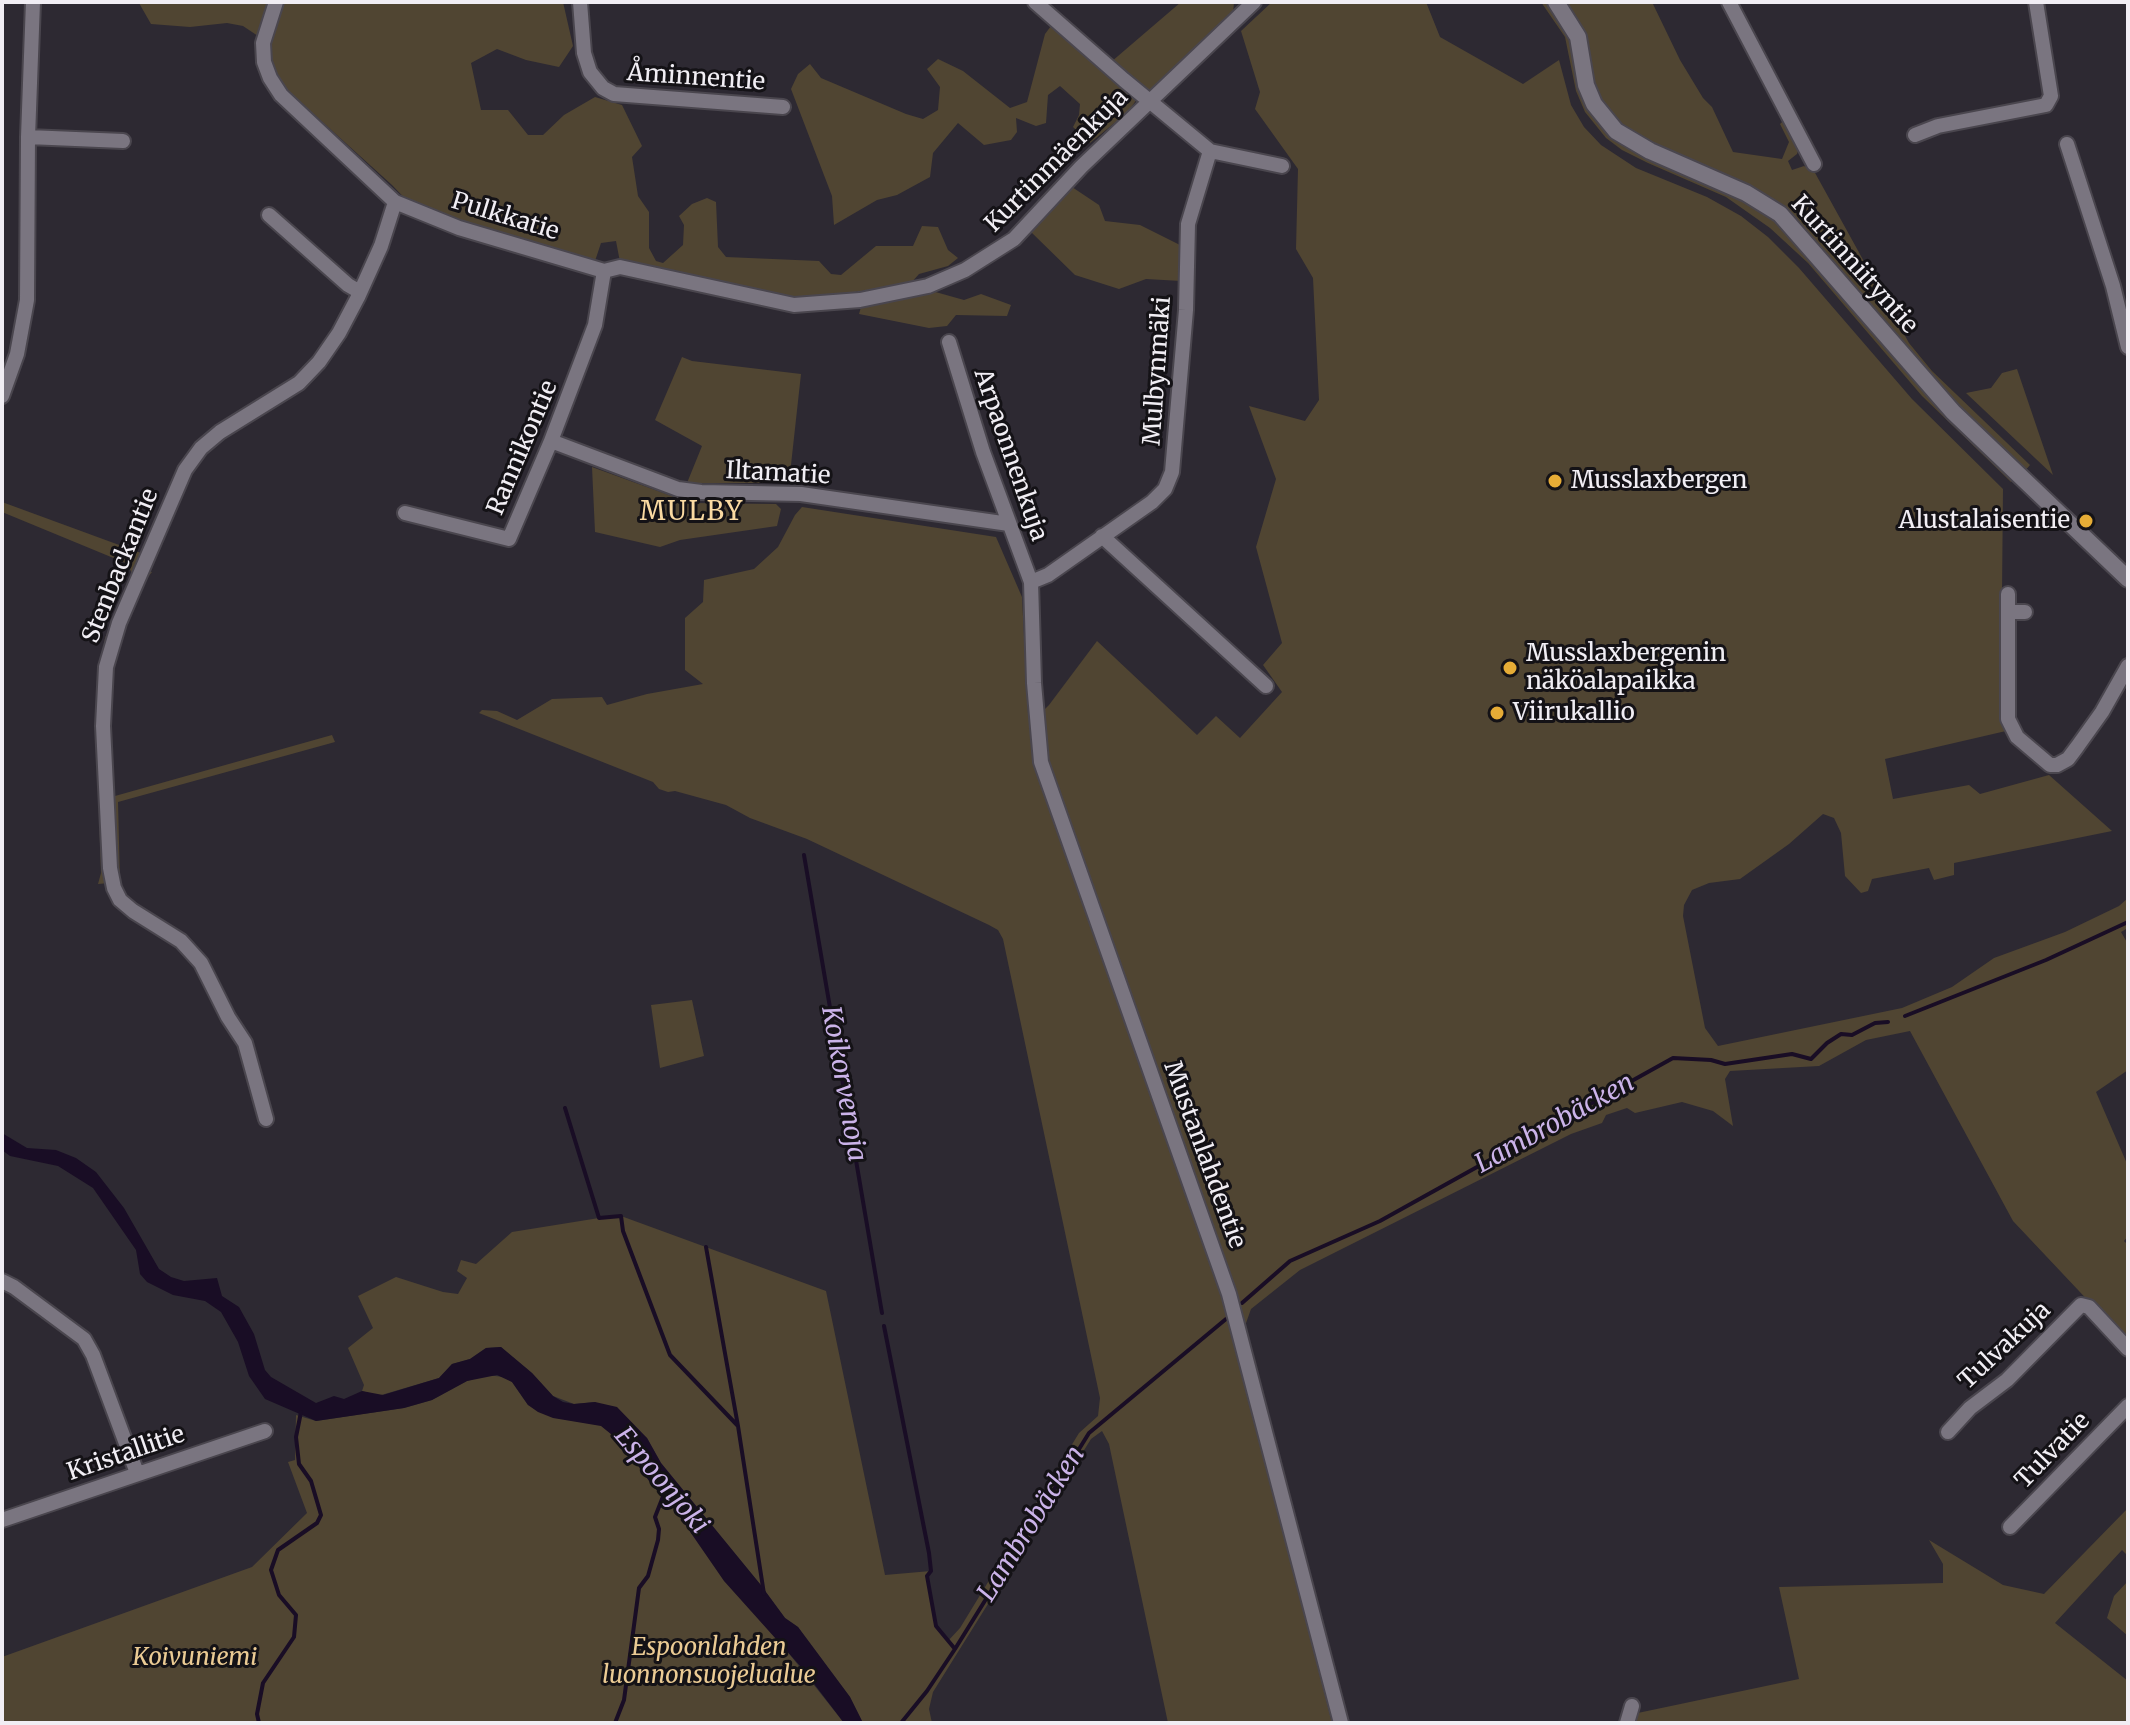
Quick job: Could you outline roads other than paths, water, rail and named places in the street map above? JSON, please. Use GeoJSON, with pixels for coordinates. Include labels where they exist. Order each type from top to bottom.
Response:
{"type":"FeatureCollection","features":[{"type":"Feature","properties":{"kind":"street"},"geometry":{"type":"LineString","coordinates":[[2,396],[17,354],[27,300],[33,2]]}},
{"type":"Feature","properties":{"kind":"street"},"geometry":{"type":"LineString","coordinates":[[276,2],[263,43],[264,62],[270,78],[281,95],[395,202]]}},
{"type":"Feature","properties":{"kind":"street","name":"Åminnentie"},"geometry":{"type":"LineString","coordinates":[[580,2],[584,53],[590,72],[603,88],[614,94],[783,107]]}},
{"type":"Feature","properties":{"kind":"street"},"geometry":{"type":"LineString","coordinates":[[1035,2],[1210,151],[1282,166]]}},
{"type":"Feature","properties":{"kind":"street","name":"Kurtinmäenkuja"},"geometry":{"type":"LineString","coordinates":[[604,271],[620,267],[785,305],[860,300],[928,286],[994,254],[1014,239],[1081,167],[1254,2]]}},
{"type":"Feature","properties":{"kind":"street","name":"Kurtinniityntie"},"geometry":{"type":"LineString","coordinates":[[1556,2],[1578,37],[1586,85],[1594,104],[1616,131],[1650,151],[1746,193],[1780,214],[1953,412],[2128,579]]}},
{"type":"Feature","properties":{"kind":"street"},"geometry":{"type":"LineString","coordinates":[[1729,2],[1814,164]]}},
{"type":"Feature","properties":{"kind":"street"},"geometry":{"type":"LineString","coordinates":[[1915,135],[1938,126],[2046,105],[2050,100],[2036,2]]}},
{"type":"Feature","properties":{"kind":"street"},"geometry":{"type":"LineString","coordinates":[[28,137],[123,141]]}},
{"type":"Feature","properties":{"kind":"street"},"geometry":{"type":"LineString","coordinates":[[2067,144],[2113,286],[2128,347]]}},
{"type":"Feature","properties":{"kind":"street","name":"Mulbynmäki"},"geometry":{"type":"LineString","coordinates":[[1031,582],[1048,575],[1152,502],[1165,489],[1172,472],[1186,310],[1188,224],[1210,151]]}},
{"type":"Feature","properties":{"kind":"street","name":"Pulkkatie"},"geometry":{"type":"LineString","coordinates":[[395,202],[459,228],[604,271]]}},
{"type":"Feature","properties":{"kind":"street","name":"Stenbackantie"},"geometry":{"type":"LineString","coordinates":[[266,1119],[245,1043],[201,963],[181,941],[120,900],[114,888],[110,868],[104,742],[106,667],[119,623],[185,470],[201,448],[220,432],[299,383],[319,362],[339,333],[360,292],[381,246],[395,202]]}},
{"type":"Feature","properties":{"kind":"street"},"geometry":{"type":"LineString","coordinates":[[269,215],[348,285],[360,292]]}},
{"type":"Feature","properties":{"kind":"street","name":"Rannikontie"},"geometry":{"type":"LineString","coordinates":[[405,513],[509,539],[551,441],[595,325],[604,271]]}},
{"type":"Feature","properties":{"kind":"street","name":"Arpaonnenkuja"},"geometry":{"type":"LineString","coordinates":[[949,342],[968,407],[1031,582]]}},
{"type":"Feature","properties":{"kind":"street","name":"Iltamatie"},"geometry":{"type":"LineString","coordinates":[[551,441],[678,489],[801,494],[1009,524]]}},
{"type":"Feature","properties":{"kind":"street"},"geometry":{"type":"LineString","coordinates":[[1102,536],[1266,686]]}},
{"type":"Feature","properties":{"kind":"street","name":"Mustanlahdentie"},"geometry":{"type":"LineString","coordinates":[[1031,582],[1034,683],[1041,762],[1229,1294],[1341,1723]]}},
{"type":"Feature","properties":{"kind":"street"},"geometry":{"type":"LineString","coordinates":[[2008,594],[2008,719],[2017,737],[2050,765],[2068,759],[2095,724],[2128,666]]}},
{"type":"Feature","properties":{"kind":"street"},"geometry":{"type":"LineString","coordinates":[[2008,612],[2025,612]]}},
{"type":"Feature","properties":{"kind":"street"},"geometry":{"type":"LineString","coordinates":[[2,1281],[84,1339],[93,1355],[137,1473]]}},
{"type":"Feature","properties":{"kind":"street","name":"Tulvakuja"},"geometry":{"type":"LineString","coordinates":[[1948,1432],[1970,1408],[2007,1380],[2081,1305],[2089,1307],[2128,1349]]}},
{"type":"Feature","properties":{"kind":"street","name":"Tulvatie"},"geometry":{"type":"LineString","coordinates":[[2010,1527],[2128,1406]]}},
{"type":"Feature","properties":{"kind":"street","name":"Kristallitie"},"geometry":{"type":"LineString","coordinates":[[2,1520],[265,1431]]}},
{"type":"Feature","properties":{"kind":"street"},"geometry":{"type":"LineString","coordinates":[[1627,1723],[1632,1706]]}},
{"type":"Feature","properties":{"kind":"water","name":"Espoonjoki"},"geometry":{"type":"Polygon","coordinates":[[[2,1133],[27,1148],[56,1150],[76,1158],[96,1172],[124,1208],[159,1269],[184,1281],[217,1278],[222,1296],[239,1307],[254,1334],[265,1370],[271,1377],[316,1403],[334,1396],[344,1399],[362,1391],[383,1395],[439,1378],[452,1364],[470,1359],[486,1348],[501,1347],[563,1402],[595,1402],[617,1407],[647,1438],[661,1463],[785,1618],[798,1627],[850,1697],[863,1723],[844,1723],[802,1668],[724,1581],[673,1507],[652,1485],[622,1443],[601,1426],[553,1418],[538,1412],[528,1405],[512,1382],[497,1375],[467,1381],[432,1400],[404,1408],[316,1421],[265,1399],[249,1376],[238,1342],[221,1312],[205,1301],[173,1295],[147,1282],[140,1274],[136,1250],[93,1188],[58,1166],[10,1156],[2,1150],[2,1133]]]}},
{"type":"Feature","properties":{"kind":"waterway","name":"Koikorvenoja"},"geometry":{"type":"LineString","coordinates":[[804,855],[882,1313]]}},
{"type":"Feature","properties":{"kind":"waterway","name":"Lambrobäcken"},"geometry":{"type":"LineString","coordinates":[[1905,1016],[2046,960],[2128,922]]}},
{"type":"Feature","properties":{"kind":"waterway","name":"Lambrobäcken"},"geometry":{"type":"LineString","coordinates":[[1242,1303],[1290,1261],[1380,1221],[1673,1058],[1725,1064],[1792,1054],[1811,1059],[1841,1034],[1852,1035],[1875,1023],[1888,1022]]}},
{"type":"Feature","properties":{"kind":"waterway"},"geometry":{"type":"LineString","coordinates":[[565,1108],[599,1218],[621,1216],[623,1231],[670,1355],[738,1426],[764,1594]]}},
{"type":"Feature","properties":{"kind":"waterway"},"geometry":{"type":"LineString","coordinates":[[706,1247],[738,1426]]}},
{"type":"Feature","properties":{"kind":"waterway","name":"Lambrobäcken"},"geometry":{"type":"LineString","coordinates":[[901,1723],[955,1649],[1089,1433],[1226,1319]]}},
{"type":"Feature","properties":{"kind":"waterway","name":"Koikorvenoja"},"geometry":{"type":"LineString","coordinates":[[884,1326],[929,1553],[931,1571],[927,1576],[936,1626],[955,1649]]}},
{"type":"Feature","properties":{"kind":"waterway"},"geometry":{"type":"LineString","coordinates":[[259,1723],[257,1714],[263,1683],[294,1637],[296,1615],[279,1595],[271,1570],[278,1550],[317,1523],[321,1515],[311,1481],[299,1464],[296,1437],[301,1412]]}},
{"type":"Feature","properties":{"kind":"waterway","name":"Espoonjoki"},"geometry":{"type":"LineString","coordinates":[[615,1723],[624,1700],[639,1588],[648,1576],[658,1540],[659,1529],[655,1517],[664,1494]]}},
{"type":"Feature","properties":{"kind":"place","name":"Musslaxbergen"},"geometry":{"type":"Point","coordinates":[1555,481]}},
{"type":"Feature","properties":{"kind":"place","name":"Alustalaisentie"},"geometry":{"type":"Point","coordinates":[2086,521]}},
{"type":"Feature","properties":{"kind":"place","name":"Musslaxbergenin näköalapaikka"},"geometry":{"type":"Point","coordinates":[1510,668]}},
{"type":"Feature","properties":{"kind":"place","name":"Viirukallio"},"geometry":{"type":"Point","coordinates":[1497,713]}},
{"type":"Feature","properties":{"kind":"district","name":"MULBY"},"geometry":{"type":"Point","coordinates":[692,513]}},
{"type":"Feature","properties":{"kind":"park label","name":"Koivuniemi"},"geometry":{"type":"Point","coordinates":[195,1658]}},
{"type":"Feature","properties":{"kind":"park label","name":"Espoonlahden luonnonsuojelualue"},"geometry":{"type":"Point","coordinates":[709,1662]}}]}
